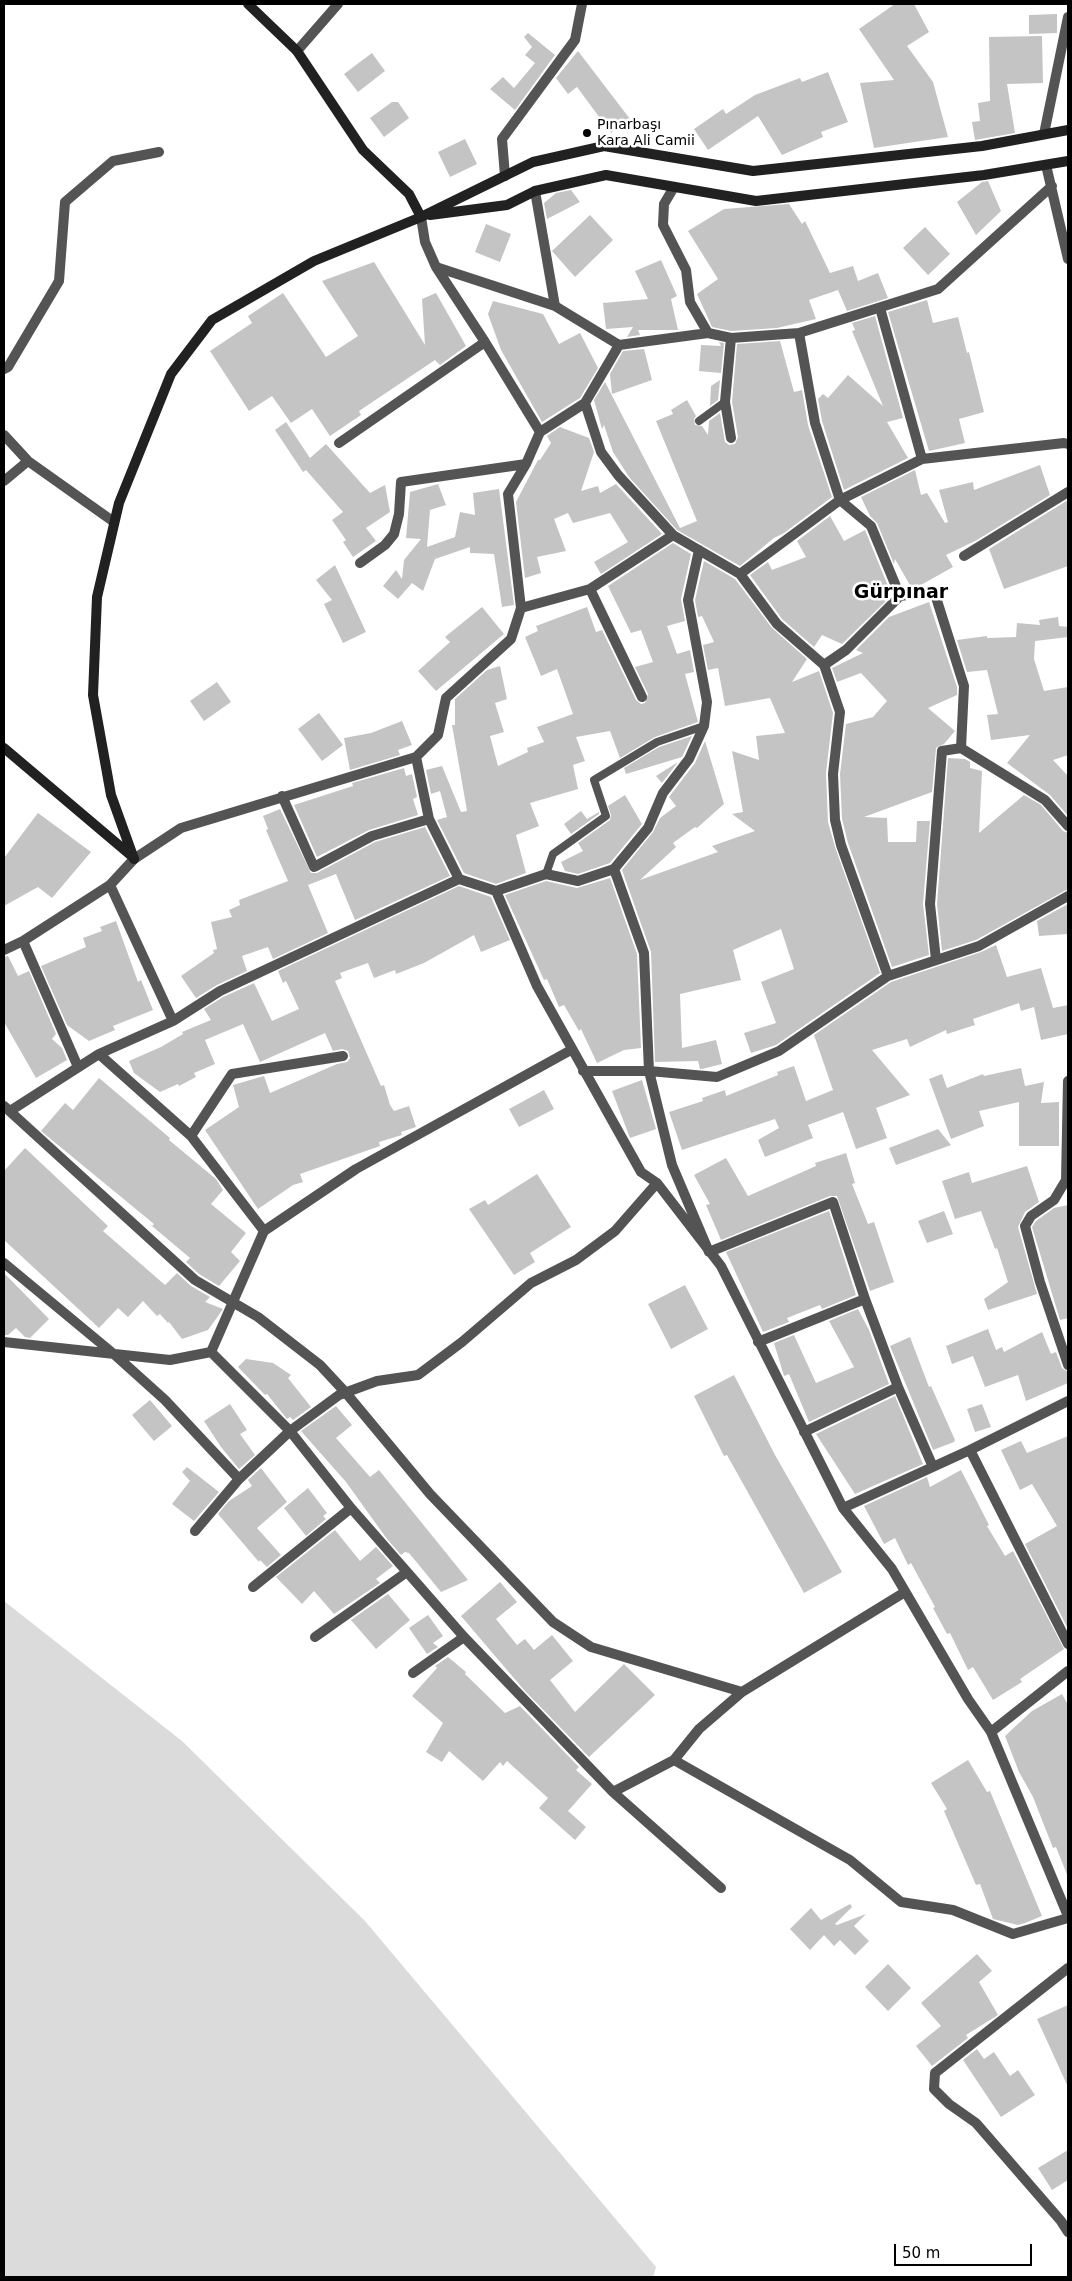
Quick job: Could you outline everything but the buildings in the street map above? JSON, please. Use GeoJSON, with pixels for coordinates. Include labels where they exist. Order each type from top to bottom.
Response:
{"type":"FeatureCollection","features":[{"type":"Feature","properties":{"kind":"main road"},"geometry":{"type":"LineString","coordinates":[[248,4],[297,51],[363,150],[409,194],[421,216]]}},
{"type":"Feature","properties":{"kind":"main road"},"geometry":{"type":"LineString","coordinates":[[134,859],[111,795],[93,695],[97,598],[119,502],[172,374],[212,320],[314,261],[421,216],[533,162],[604,146],[753,171],[982,146],[1068,130]]}},
{"type":"Feature","properties":{"kind":"main road"},"geometry":{"type":"LineString","coordinates":[[421,216],[507,205],[535,191],[606,175],[756,201],[984,176],[1068,161]]}},
{"type":"Feature","properties":{"kind":"main road"},"geometry":{"type":"LineString","coordinates":[[4,748],[134,859]]}},
{"type":"Feature","properties":{"kind":"street"},"geometry":{"type":"LineString","coordinates":[[297,51],[338,4]]}},
{"type":"Feature","properties":{"kind":"street"},"geometry":{"type":"LineString","coordinates":[[505,176],[502,139],[575,40],[582,4]]}},
{"type":"Feature","properties":{"kind":"street"},"geometry":{"type":"LineString","coordinates":[[1044,134],[1068,18]]}},
{"type":"Feature","properties":{"kind":"street"},"geometry":{"type":"LineString","coordinates":[[4,369],[8,367],[59,282],[65,202],[113,161],[160,152]]}},
{"type":"Feature","properties":{"kind":"street"},"geometry":{"type":"LineString","coordinates":[[1046,165],[1068,259]]}},
{"type":"Feature","properties":{"kind":"street"},"geometry":{"type":"LineString","coordinates":[[436,267],[554,306],[619,345],[708,333],[730,338],[799,332],[938,289],[1052,186]]}},
{"type":"Feature","properties":{"kind":"street"},"geometry":{"type":"LineString","coordinates":[[674,187],[664,204],[663,225],[686,270],[690,302],[708,333]]}},
{"type":"Feature","properties":{"kind":"street"},"geometry":{"type":"LineString","coordinates":[[535,191],[554,306]]}},
{"type":"Feature","properties":{"kind":"street"},"geometry":{"type":"LineString","coordinates":[[421,216],[425,242],[436,267],[486,342],[540,432]]}},
{"type":"Feature","properties":{"kind":"street"},"geometry":{"type":"LineString","coordinates":[[880,308],[922,459]]}},
{"type":"Feature","properties":{"kind":"street"},"geometry":{"type":"LineString","coordinates":[[799,332],[815,423],[840,500],[871,526],[900,596]]}},
{"type":"Feature","properties":{"kind":"street"},"geometry":{"type":"LineString","coordinates":[[730,338],[725,402],[731,438]]}},
{"type":"Feature","properties":{"kind":"street"},"geometry":{"type":"LineString","coordinates":[[339,443],[486,342]]}},
{"type":"Feature","properties":{"kind":"street"},"geometry":{"type":"LineString","coordinates":[[4,950],[23,941],[110,885],[134,859],[181,828],[416,757],[438,735],[446,698],[511,639],[521,608],[508,494],[526,464],[540,432],[585,404],[619,345]]}},
{"type":"Feature","properties":{"kind":"street"},"geometry":{"type":"LineString","coordinates":[[585,404],[601,452],[618,475],[673,535],[740,574],[777,624],[824,665],[840,712],[833,774],[837,828],[841,845],[888,976]]}},
{"type":"Feature","properties":{"kind":"street"},"geometry":{"type":"LineString","coordinates":[[4,435],[28,461],[114,522]]}},
{"type":"Feature","properties":{"kind":"street"},"geometry":{"type":"LineString","coordinates":[[740,574],[840,500],[922,459],[1068,444]]}},
{"type":"Feature","properties":{"kind":"street"},"geometry":{"type":"LineString","coordinates":[[4,481],[28,461]]}},
{"type":"Feature","properties":{"kind":"street"},"geometry":{"type":"LineString","coordinates":[[360,564],[385,545],[394,534],[399,514],[401,482],[526,464]]}},
{"type":"Feature","properties":{"kind":"street"},"geometry":{"type":"LineString","coordinates":[[964,556],[1068,492]]}},
{"type":"Feature","properties":{"kind":"street"},"geometry":{"type":"LineString","coordinates":[[521,608],[590,589],[673,535]]}},
{"type":"Feature","properties":{"kind":"street"},"geometry":{"type":"LineString","coordinates":[[699,550],[688,600],[707,702],[704,726],[689,759],[663,793],[648,828],[614,869],[578,881],[546,874],[496,891],[459,879],[220,991],[173,1021],[99,1054],[7,1108],[195,1280],[258,1317],[320,1365],[346,1392],[430,1494],[553,1622],[591,1647],[742,1692]]}},
{"type":"Feature","properties":{"kind":"street"},"geometry":{"type":"LineString","coordinates":[[590,589],[642,697]]}},
{"type":"Feature","properties":{"kind":"street"},"geometry":{"type":"LineString","coordinates":[[824,665],[846,650],[900,596],[934,591],[964,686],[961,748]]}},
{"type":"Feature","properties":{"kind":"street"},"geometry":{"type":"LineString","coordinates":[[936,960],[930,904],[942,751],[961,748],[1045,800],[1068,826]]}},
{"type":"Feature","properties":{"kind":"street"},"geometry":{"type":"LineString","coordinates":[[416,757],[429,820],[459,879]]}},
{"type":"Feature","properties":{"kind":"street"},"geometry":{"type":"LineString","coordinates":[[282,796],[314,867],[372,836],[429,820]]}},
{"type":"Feature","properties":{"kind":"street"},"geometry":{"type":"LineString","coordinates":[[614,869],[644,953],[650,1071],[672,1165],[709,1252]]}},
{"type":"Feature","properties":{"kind":"street"},"geometry":{"type":"LineString","coordinates":[[110,885],[173,1021]]}},
{"type":"Feature","properties":{"kind":"street"},"geometry":{"type":"LineString","coordinates":[[496,891],[537,986],[571,1050],[641,1172],[657,1183],[721,1266],[843,1508],[892,1569],[968,1699],[991,1732],[1068,1917],[1013,1934],[953,1910],[901,1902],[850,1860],[674,1760]]}},
{"type":"Feature","properties":{"kind":"street"},"geometry":{"type":"LineString","coordinates":[[583,1071],[650,1071],[717,1077],[779,1051],[888,976],[979,946],[1068,896]]}},
{"type":"Feature","properties":{"kind":"street"},"geometry":{"type":"LineString","coordinates":[[23,941],[78,1067]]}},
{"type":"Feature","properties":{"kind":"street"},"geometry":{"type":"LineString","coordinates":[[211,1352],[264,1231],[356,1169],[571,1050]]}},
{"type":"Feature","properties":{"kind":"street"},"geometry":{"type":"LineString","coordinates":[[99,1054],[191,1136],[264,1231]]}},
{"type":"Feature","properties":{"kind":"street"},"geometry":{"type":"LineString","coordinates":[[191,1136],[232,1074],[343,1056]]}},
{"type":"Feature","properties":{"kind":"street"},"geometry":{"type":"LineString","coordinates":[[1068,1081],[1066,1180],[1054,1200],[1031,1216],[1025,1226],[1040,1282],[1068,1365]]}},
{"type":"Feature","properties":{"kind":"street"},"geometry":{"type":"LineString","coordinates":[[195,1531],[239,1479],[290,1431],[346,1392],[377,1381],[418,1375],[462,1342],[532,1284],[576,1260],[615,1231],[657,1183]]}},
{"type":"Feature","properties":{"kind":"street"},"geometry":{"type":"LineString","coordinates":[[709,1252],[833,1202],[865,1299],[898,1387],[934,1467]]}},
{"type":"Feature","properties":{"kind":"street"},"geometry":{"type":"LineString","coordinates":[[4,1263],[115,1355],[165,1400],[239,1479]]}},
{"type":"Feature","properties":{"kind":"street"},"geometry":{"type":"LineString","coordinates":[[758,1342],[865,1299]]}},
{"type":"Feature","properties":{"kind":"street"},"geometry":{"type":"LineString","coordinates":[[4,1342],[170,1360],[211,1352]]}},
{"type":"Feature","properties":{"kind":"street"},"geometry":{"type":"LineString","coordinates":[[211,1352],[290,1431],[351,1508],[464,1636],[613,1792],[721,1888]]}},
{"type":"Feature","properties":{"kind":"street"},"geometry":{"type":"LineString","coordinates":[[804,1432],[898,1387]]}},
{"type":"Feature","properties":{"kind":"street"},"geometry":{"type":"LineString","coordinates":[[843,1508],[970,1450],[1068,1401]]}},
{"type":"Feature","properties":{"kind":"street"},"geometry":{"type":"LineString","coordinates":[[970,1450],[1068,1644]]}},
{"type":"Feature","properties":{"kind":"street"},"geometry":{"type":"LineString","coordinates":[[253,1587],[351,1508]]}},
{"type":"Feature","properties":{"kind":"street"},"geometry":{"type":"LineString","coordinates":[[315,1637],[407,1572]]}},
{"type":"Feature","properties":{"kind":"street"},"geometry":{"type":"LineString","coordinates":[[613,1792],[674,1760],[699,1729],[742,1692],[905,1592]]}},
{"type":"Feature","properties":{"kind":"street"},"geometry":{"type":"LineString","coordinates":[[413,1674],[464,1636]]}},
{"type":"Feature","properties":{"kind":"street"},"geometry":{"type":"LineString","coordinates":[[991,1732],[1068,1673]]}},
{"type":"Feature","properties":{"kind":"street"},"geometry":{"type":"LineString","coordinates":[[1068,1968],[935,2073],[934,2089],[949,2104],[976,2122],[1061,2221],[1068,2232]]}},
{"type":"Feature","properties":{"kind":"lane"},"geometry":{"type":"LineString","coordinates":[[699,420],[725,402]]}},
{"type":"Feature","properties":{"kind":"lane"},"geometry":{"type":"LineString","coordinates":[[546,874],[553,854],[606,816],[594,780],[657,742],[704,726]]}},
{"type":"Feature","properties":{"kind":"shaded area"},"geometry":{"type":"Polygon","coordinates":[[[4,1601],[182,1741],[365,1921],[656,2267],[653,2277],[4,2277],[4,1601]]]}},
{"type":"Feature","properties":{"kind":"place","name":"Pınarbaşı Kara Ali Camii"},"geometry":{"type":"Point","coordinates":[587,133]}},
{"type":"Feature","properties":{"kind":"district","name":"Gürpınar"},"geometry":{"type":"Point","coordinates":[901,593]}}]}
